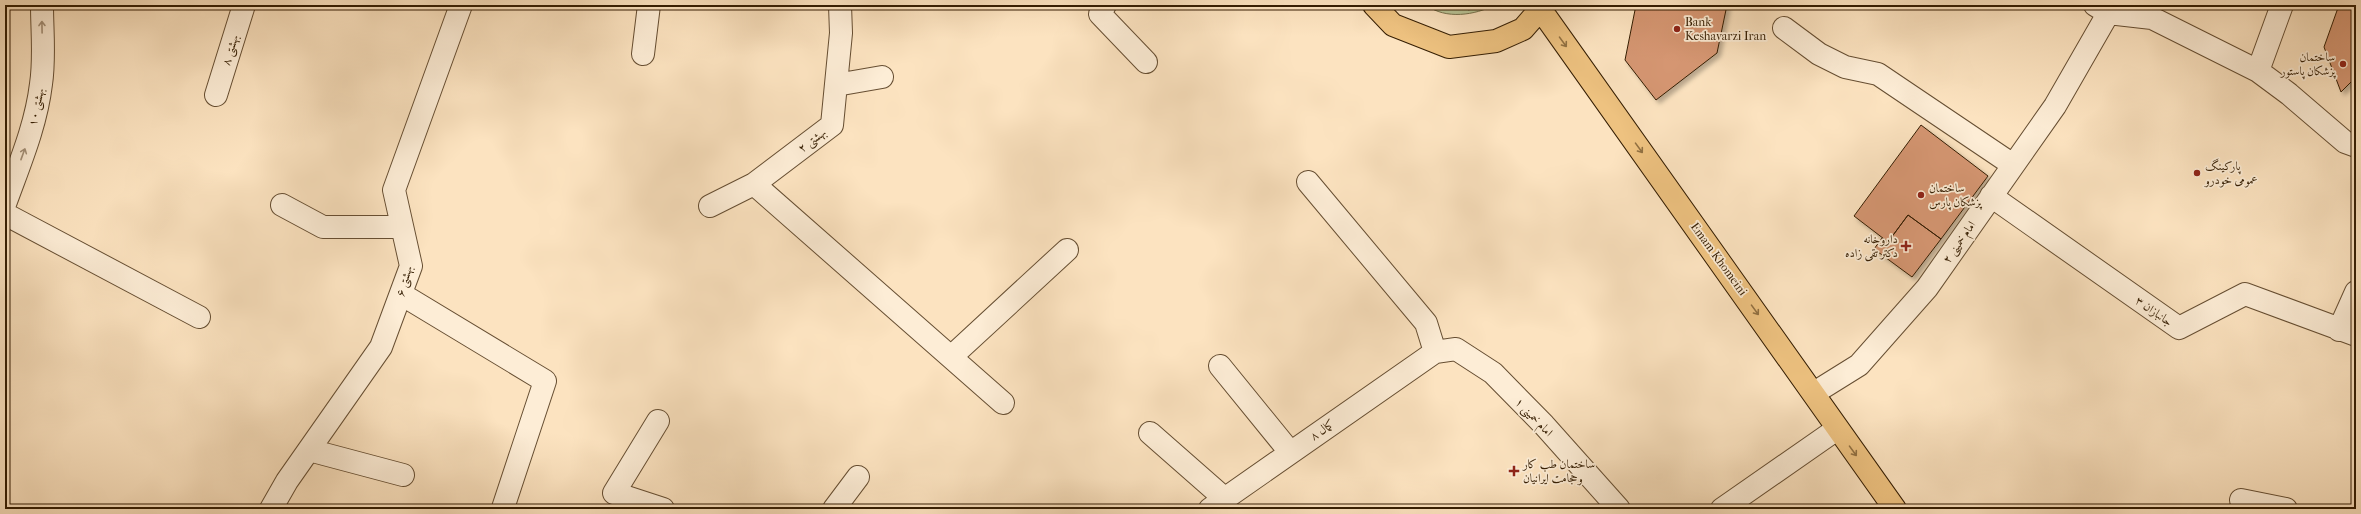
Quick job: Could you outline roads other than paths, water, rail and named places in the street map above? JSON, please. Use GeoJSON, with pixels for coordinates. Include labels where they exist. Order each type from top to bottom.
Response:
{"type":"FeatureCollection","features":[{"type":"Feature","properties":{"kind":"main road"},"geometry":{"type":"LineString","coordinates":[[1374,5],[1394,25],[1449,47],[1496,41],[1523,29],[1542,8]]}},
{"type":"Feature","properties":{"kind":"main road","name":"Emam Khomeini"},"geometry":{"type":"LineString","coordinates":[[1542,8],[1814,393],[1837,429],[1896,509]]}},
{"type":"Feature","properties":{"kind":"street","name":"بهشتی ۱۰"},"geometry":{"type":"LineString","coordinates":[[5,204],[26,149],[39,98],[43,62],[42,5]]}},
{"type":"Feature","properties":{"kind":"street","name":"بهشتی ۸"},"geometry":{"type":"LineString","coordinates":[[216,95],[244,5]]}},
{"type":"Feature","properties":{"kind":"street","name":"بهشتی ۶"},"geometry":{"type":"LineString","coordinates":[[270,509],[381,347],[411,266],[394,190],[461,5]]}},
{"type":"Feature","properties":{"kind":"street"},"geometry":{"type":"LineString","coordinates":[[643,54],[649,5]]}},
{"type":"Feature","properties":{"kind":"street","name":"بهشتی ۲"},"geometry":{"type":"LineString","coordinates":[[710,206],[754,184],[832,125],[841,33],[840,5]]}},
{"type":"Feature","properties":{"kind":"street"},"geometry":{"type":"LineString","coordinates":[[1105,5],[1100,14],[1146,62]]}},
{"type":"Feature","properties":{"kind":"street"},"geometry":{"type":"LineString","coordinates":[[2258,71],[2282,5]]}},
{"type":"Feature","properties":{"kind":"street"},"geometry":{"type":"LineString","coordinates":[[2105,8],[2152,18],[2258,71],[2289,94],[2345,142],[2356,146]]}},
{"type":"Feature","properties":{"kind":"street","name":"امام خمینی ۲"},"geometry":{"type":"LineString","coordinates":[[1814,393],[1859,365],[1927,288],[2054,106],[2105,8]]}},
{"type":"Feature","properties":{"kind":"street"},"geometry":{"type":"LineString","coordinates":[[1784,28],[1819,54],[1845,67],[1878,74],[2013,165]]}},
{"type":"Feature","properties":{"kind":"street"},"geometry":{"type":"LineString","coordinates":[[836,85],[882,78]]}},
{"type":"Feature","properties":{"kind":"street"},"geometry":{"type":"LineString","coordinates":[[1308,182],[1426,323],[1435,352]]}},
{"type":"Feature","properties":{"kind":"street"},"geometry":{"type":"LineString","coordinates":[[754,184],[1003,403]]}},
{"type":"Feature","properties":{"kind":"street","name":"جانبازان ۳"},"geometry":{"type":"LineString","coordinates":[[1991,196],[2179,328],[2245,294],[2348,333]]}},
{"type":"Feature","properties":{"kind":"street"},"geometry":{"type":"LineString","coordinates":[[282,206],[323,227],[402,226]]}},
{"type":"Feature","properties":{"kind":"street"},"geometry":{"type":"LineString","coordinates":[[5,214],[198,317]]}},
{"type":"Feature","properties":{"kind":"street"},"geometry":{"type":"LineString","coordinates":[[951,357],[1067,250]]}},
{"type":"Feature","properties":{"kind":"street"},"geometry":{"type":"LineString","coordinates":[[2348,333],[2356,292]]}},
{"type":"Feature","properties":{"kind":"street"},"geometry":{"type":"LineString","coordinates":[[401,294],[544,381],[503,508]]}},
{"type":"Feature","properties":{"kind":"street","name":"امام خمینی ۱"},"geometry":{"type":"LineString","coordinates":[[1435,352],[1456,349],[1493,373],[1544,426],[1619,509]]}},
{"type":"Feature","properties":{"kind":"street","name":"کمال ۸"},"geometry":{"type":"LineString","coordinates":[[1217,504],[1435,352]]}},
{"type":"Feature","properties":{"kind":"street"},"geometry":{"type":"LineString","coordinates":[[1220,366],[1290,452]]}},
{"type":"Feature","properties":{"kind":"street"},"geometry":{"type":"LineString","coordinates":[[658,421],[614,493],[663,509]]}},
{"type":"Feature","properties":{"kind":"street"},"geometry":{"type":"LineString","coordinates":[[1722,509],[1837,429]]}},
{"type":"Feature","properties":{"kind":"street"},"geometry":{"type":"LineString","coordinates":[[1150,433],[1217,504]]}},
{"type":"Feature","properties":{"kind":"street"},"geometry":{"type":"LineString","coordinates":[[309,450],[403,475]]}},
{"type":"Feature","properties":{"kind":"street"},"geometry":{"type":"LineString","coordinates":[[834,509],[858,477]]}},
{"type":"Feature","properties":{"kind":"street"},"geometry":{"type":"LineString","coordinates":[[2242,500],[2286,509]]}},
{"type":"Feature","properties":{"kind":"place","name":"Bank Keshavarzi Iran"},"geometry":{"type":"Point","coordinates":[1677,29]}},
{"type":"Feature","properties":{"kind":"place","name":"ساختمان پزشکان پاستور"},"geometry":{"type":"Point","coordinates":[2343,64]}},
{"type":"Feature","properties":{"kind":"place","name":"پارکینگ عمومی خودرو"},"geometry":{"type":"Point","coordinates":[2197,173]}},
{"type":"Feature","properties":{"kind":"place","name":"ساختمان پزشکان پارس"},"geometry":{"type":"Point","coordinates":[1921,195]}},
{"type":"Feature","properties":{"kind":"place","name":"داروخانه دکتر تقی زاده"},"geometry":{"type":"Point","coordinates":[1906,246]}},
{"type":"Feature","properties":{"kind":"place","name":"ساختمان طب کار و‌حجامت ایرانیان"},"geometry":{"type":"Point","coordinates":[1514,471]}}]}
